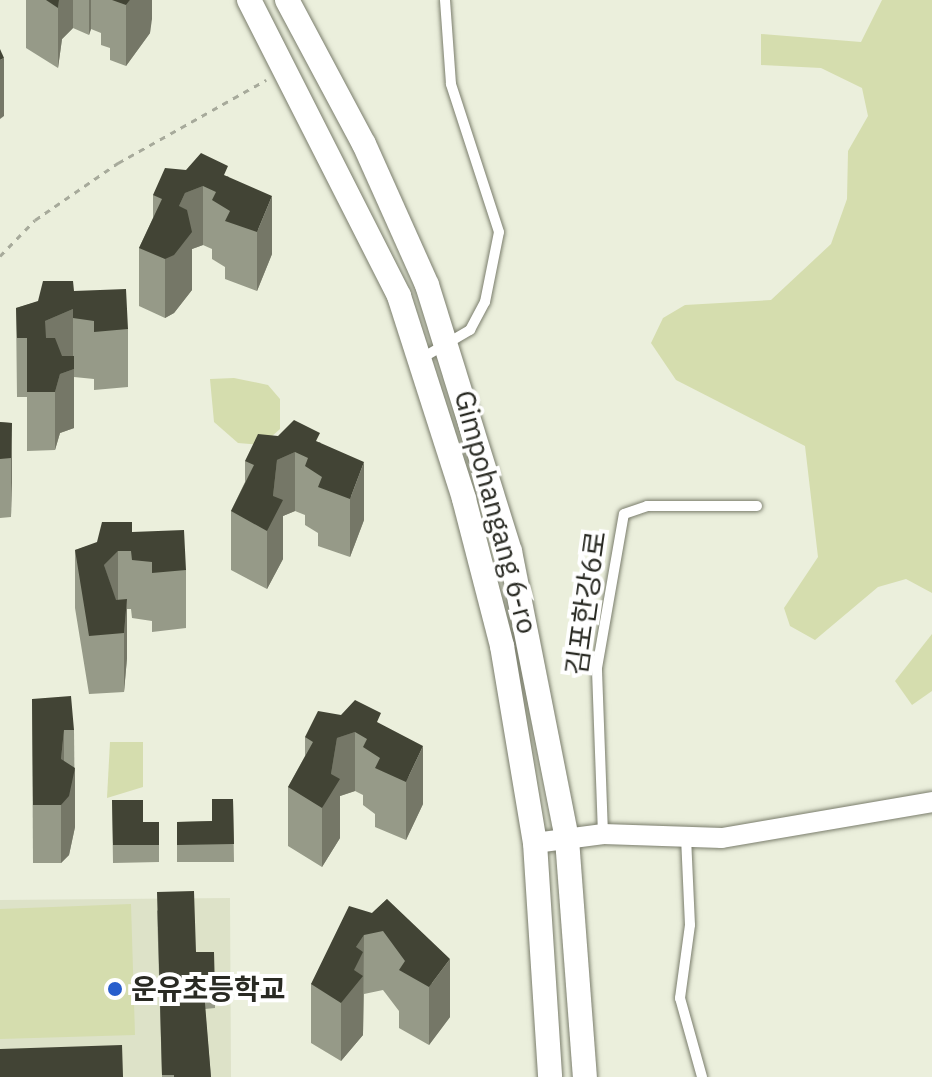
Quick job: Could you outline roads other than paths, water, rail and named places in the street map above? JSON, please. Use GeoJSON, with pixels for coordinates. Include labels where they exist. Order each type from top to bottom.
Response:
{"type":"FeatureCollection","features":[{"type":"Feature","properties":{"kind":"street","name":"Gimpohangang 6-ro"},"geometry":{"type":"LineString","coordinates":[[249,0],[369,227],[422,358],[502,646],[535,843],[550,1077]]}},
{"type":"Feature","properties":{"kind":"street","name":"Gimpohangang 6-ro"},"geometry":{"type":"LineString","coordinates":[[287,0],[364,144],[448,347],[510,551],[567,839],[585,1077]]}},
{"type":"Feature","properties":{"kind":"street"},"geometry":{"type":"LineString","coordinates":[[535,843],[603,834],[686,837],[759,834],[932,802]]}},
{"type":"Feature","properties":{"kind":"lane"},"geometry":{"type":"LineString","coordinates":[[422,358],[448,347],[470,330],[485,302],[499,232],[451,84],[445,0]]}},
{"type":"Feature","properties":{"kind":"lane","name":"김포한강6로"},"geometry":{"type":"LineString","coordinates":[[603,834],[597,668],[624,514],[647,506],[757,506]]}},
{"type":"Feature","properties":{"kind":"lane"},"geometry":{"type":"LineString","coordinates":[[686,837],[690,925],[680,998],[702,1077]]}},
{"type":"Feature","properties":{"kind":"place","name":"운유초등학교"},"geometry":{"type":"Point","coordinates":[115,989]}}]}
